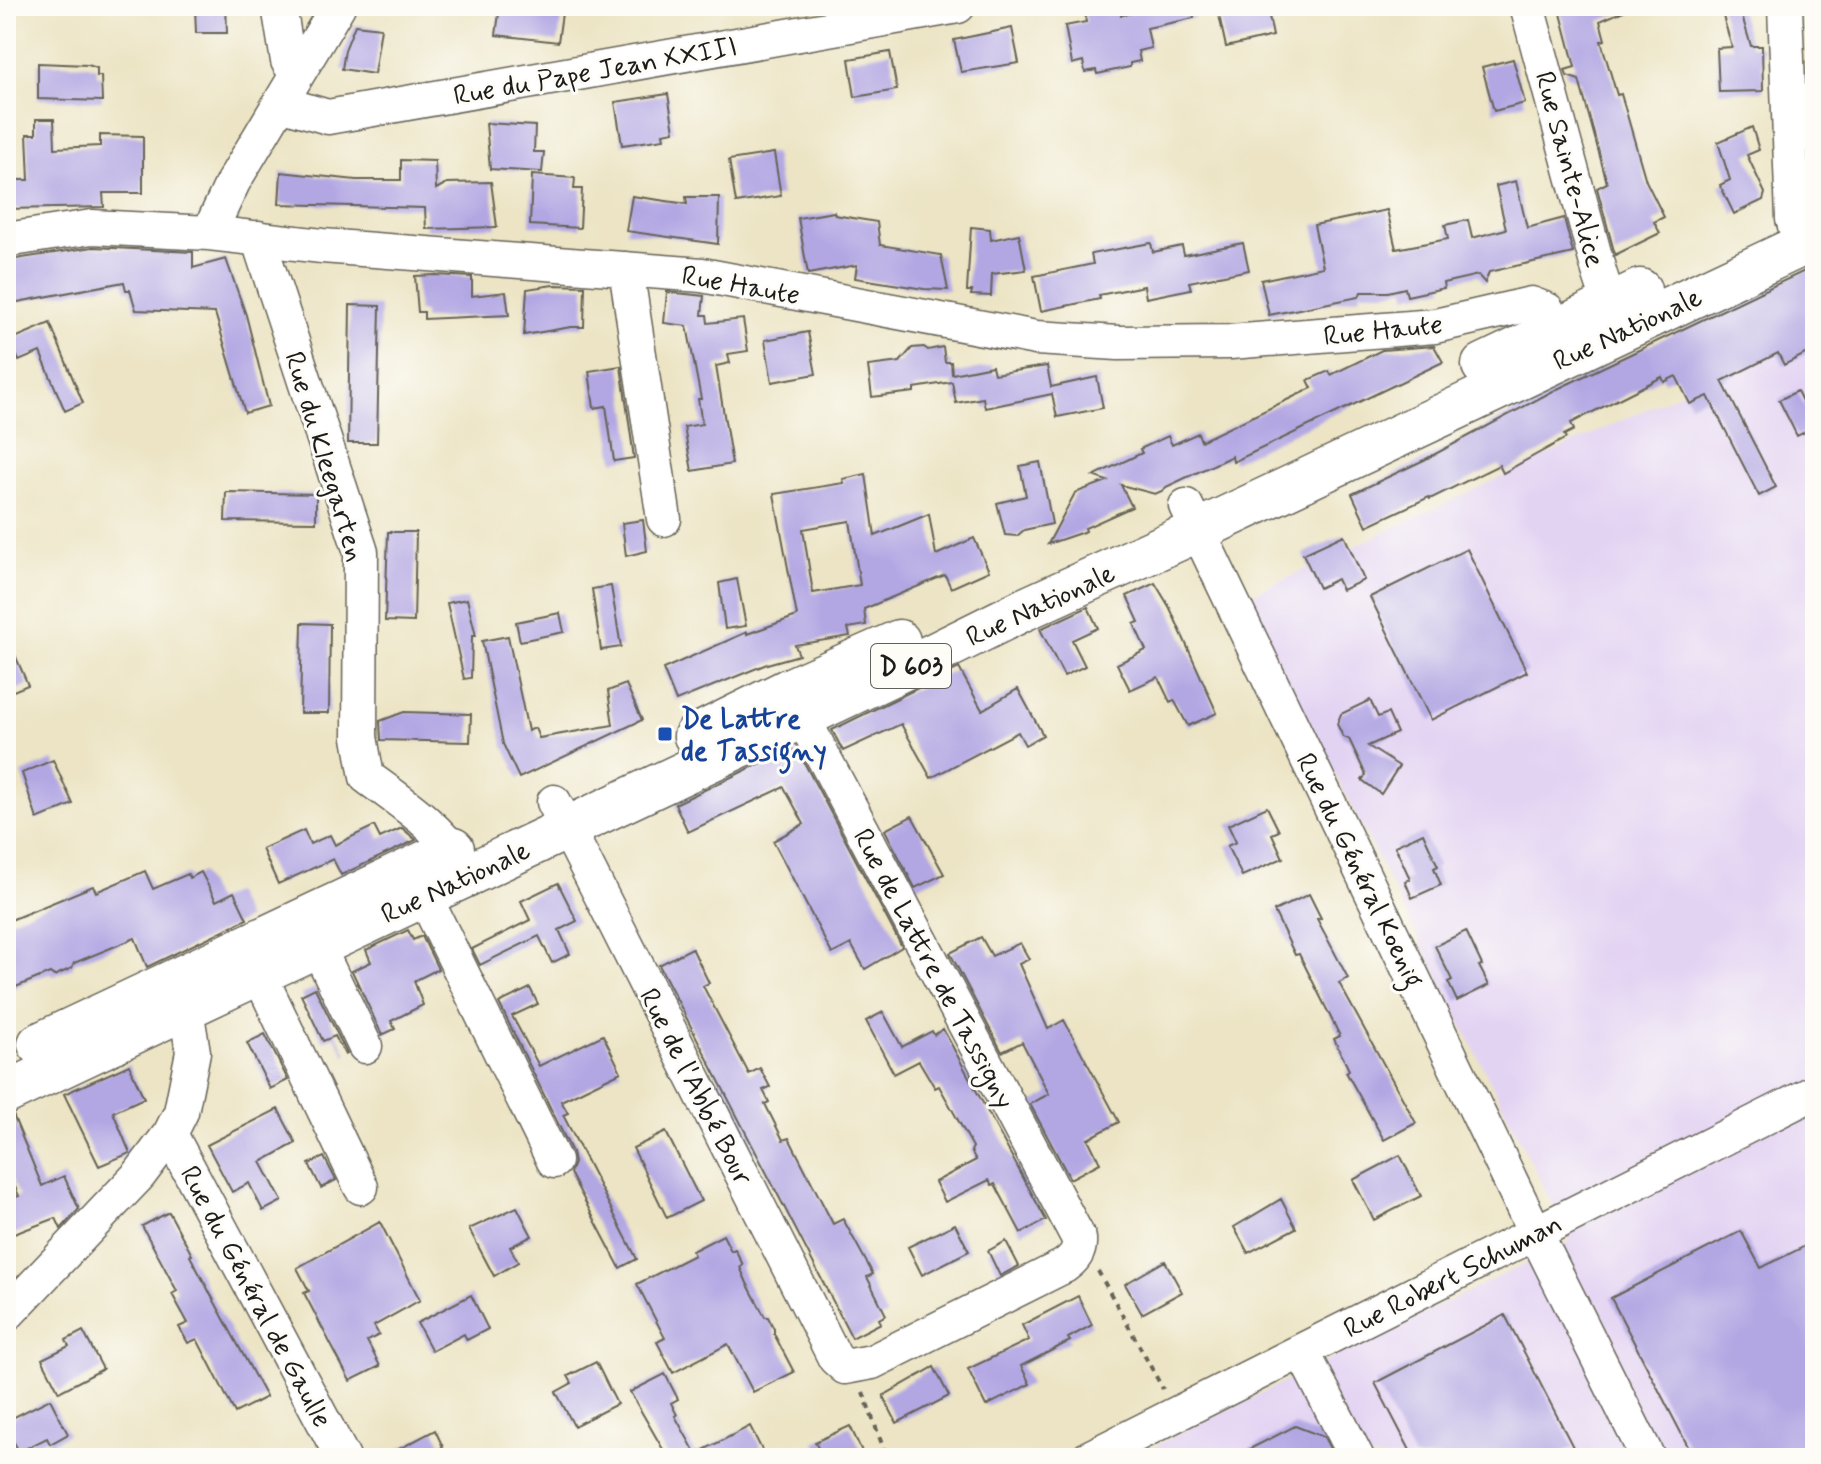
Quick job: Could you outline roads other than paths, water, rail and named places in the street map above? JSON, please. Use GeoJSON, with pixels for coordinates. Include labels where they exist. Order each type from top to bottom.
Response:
{"type":"FeatureCollection","features":[{"type":"Feature","properties":{"kind":"main road","name":"Rue Nationale"},"geometry":{"type":"LineString","coordinates":[[6,1060],[181,992],[252,960],[1806,228]]}},
{"type":"Feature","properties":{"kind":"main road","name":"Rue Nationale"},"geometry":{"type":"LineString","coordinates":[[6,1093],[181,992]]}},
{"type":"Feature","properties":{"kind":"street"},"geometry":{"type":"LineString","coordinates":[[279,6],[289,89]]}},
{"type":"Feature","properties":{"kind":"street"},"geometry":{"type":"LineString","coordinates":[[209,233],[233,182],[338,6]]}},
{"type":"Feature","properties":{"kind":"street","name":"Rue du Pape Jean XXIII"},"geometry":{"type":"LineString","coordinates":[[289,89],[328,117],[958,6]]}},
{"type":"Feature","properties":{"kind":"street","name":"Rue Sainte-Alice"},"geometry":{"type":"LineString","coordinates":[[1527,6],[1614,318]]}},
{"type":"Feature","properties":{"kind":"street"},"geometry":{"type":"LineString","coordinates":[[1785,6],[1806,228]]}},
{"type":"Feature","properties":{"kind":"street","name":"Rue Haute"},"geometry":{"type":"LineString","coordinates":[[6,240],[92,227],[209,233],[322,246],[702,275],[1069,342],[1230,342],[1375,333],[1435,326],[1531,304],[1547,310],[1564,341]]}},
{"type":"Feature","properties":{"kind":"street","name":"Rue du Kleegarten"},"geometry":{"type":"LineString","coordinates":[[258,238],[361,552],[360,737],[367,777],[422,816],[462,861]]}},
{"type":"Feature","properties":{"kind":"street"},"geometry":{"type":"LineString","coordinates":[[626,269],[664,519]]}},
{"type":"Feature","properties":{"kind":"street","name":"Rue Haute"},"geometry":{"type":"LineString","coordinates":[[1473,318],[1498,373]]}},
{"type":"Feature","properties":{"kind":"street","name":"Rue du Général Koenig"},"geometry":{"type":"LineString","coordinates":[[1192,518],[1535,1232],[1648,1458]]}},
{"type":"Feature","properties":{"kind":"street","name":"Rue de Lattre de Tassigny"},"geometry":{"type":"LineString","coordinates":[[795,704],[1079,1239],[1075,1258],[1064,1266],[872,1362],[849,1367]]}},
{"type":"Feature","properties":{"kind":"street","name":"Rue de l'Abbé Bour"},"geometry":{"type":"LineString","coordinates":[[560,815],[835,1358],[849,1367]]}},
{"type":"Feature","properties":{"kind":"street"},"geometry":{"type":"LineString","coordinates":[[417,882],[554,1161]]}},
{"type":"Feature","properties":{"kind":"street"},"geometry":{"type":"LineString","coordinates":[[311,932],[365,1046]]}},
{"type":"Feature","properties":{"kind":"street"},"geometry":{"type":"LineString","coordinates":[[252,960],[361,1187]]}},
{"type":"Feature","properties":{"kind":"street"},"geometry":{"type":"LineString","coordinates":[[6,1315],[139,1175],[170,1134],[181,1112],[193,1052],[181,992]]}},
{"type":"Feature","properties":{"kind":"street","name":"Rue Robert Schuman"},"geometry":{"type":"LineString","coordinates":[[1089,1458],[1815,1092]]}},
{"type":"Feature","properties":{"kind":"street","name":"Rue du Général de Gaulle"},"geometry":{"type":"LineString","coordinates":[[170,1134],[343,1458]]}},
{"type":"Feature","properties":{"kind":"street"},"geometry":{"type":"LineString","coordinates":[[1302,1351],[1357,1458]]}},
{"type":"Feature","properties":{"kind":"place","name":"De Lattre de Tassigny"},"geometry":{"type":"Point","coordinates":[665,734]}}]}
